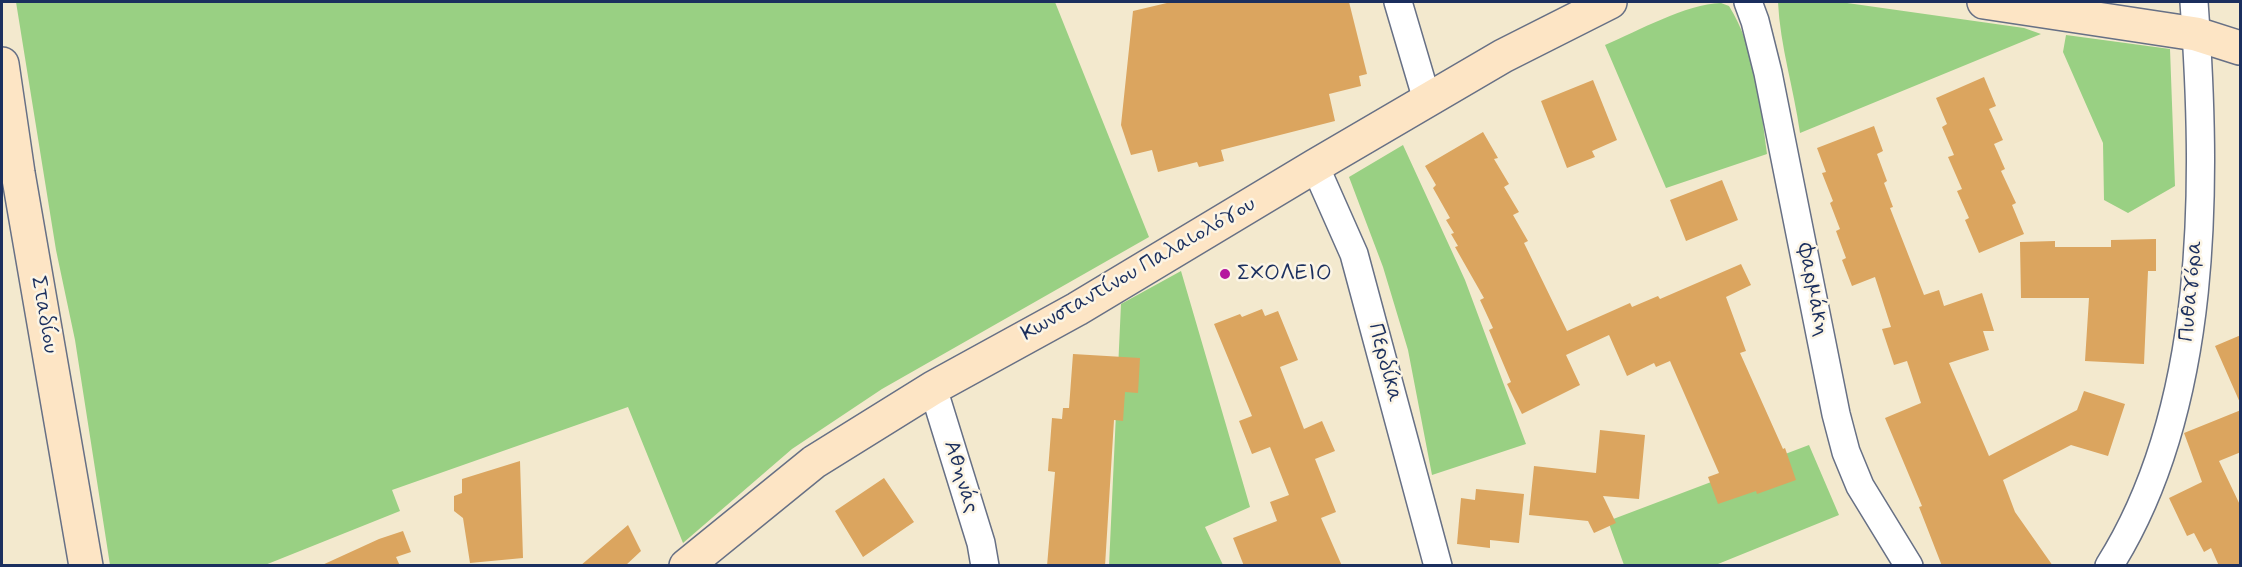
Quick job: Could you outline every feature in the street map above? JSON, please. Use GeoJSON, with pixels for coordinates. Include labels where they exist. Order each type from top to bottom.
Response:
{"type":"FeatureCollection","features":[{"type":"Feature","properties":{"kind":"street"},"geometry":{"type":"LineString","coordinates":[[1398,2],[1426,100]]}},
{"type":"Feature","properties":{"kind":"street","name":"Κωνσταντίνου Παλαιολόγου"},"geometry":{"type":"LineString","coordinates":[[686,566],[814,462],[933,388],[1077,309],[1503,56],[1610,2]]}},
{"type":"Feature","properties":{"kind":"street","name":"Φαρμάκη"},"geometry":{"type":"LineString","coordinates":[[1748,2],[1768,73],[1836,414],[1846,452],[1868,502],[1909,566]]}},
{"type":"Feature","properties":{"kind":"street"},"geometry":{"type":"LineString","coordinates":[[1984,2],[2196,34],[2241,48]]}},
{"type":"Feature","properties":{"kind":"street","name":"Πυθαγόρα"},"geometry":{"type":"LineString","coordinates":[[2109,566],[2137,514],[2156,466],[2182,373],[2192,318],[2199,198],[2199,87],[2194,2]]}},
{"type":"Feature","properties":{"kind":"street","name":"Σταδίου"},"geometry":{"type":"LineString","coordinates":[[2,64],[18,173],[86,566]]}},
{"type":"Feature","properties":{"kind":"street","name":"Περδίκα"},"geometry":{"type":"LineString","coordinates":[[1315,166],[1354,254],[1438,566]]}},
{"type":"Feature","properties":{"kind":"street","name":"Αθηνάς"},"geometry":{"type":"LineString","coordinates":[[933,388],[981,543],[985,566]]}},
{"type":"Feature","properties":{"kind":"green space"},"geometry":{"type":"Polygon","coordinates":[[[16,2],[1055,2],[1149,237],[882,389],[792,449],[683,543],[628,407],[392,490],[400,511],[265,565],[110,565],[75,340],[56,250],[16,2]]]}},
{"type":"Feature","properties":{"kind":"green space"},"geometry":{"type":"Polygon","coordinates":[[[1778,2],[1840,2],[2024,28],[2041,34],[1800,133],[1781,35],[1778,2]]]}},
{"type":"Feature","properties":{"kind":"green space"},"geometry":{"type":"Polygon","coordinates":[[[1721,3],[1729,6],[1738,22],[1751,58],[1767,154],[1666,188],[1605,45],[1678,13],[1721,3]]]}},
{"type":"Feature","properties":{"kind":"green space"},"geometry":{"type":"Polygon","coordinates":[[[2066,35],[2170,49],[2175,186],[2128,213],[2104,200],[2103,143],[2063,52],[2066,35]]]}},
{"type":"Feature","properties":{"kind":"green space"},"geometry":{"type":"Polygon","coordinates":[[[1403,145],[1465,280],[1526,444],[1432,475],[1408,350],[1383,267],[1349,177],[1403,145]]]}},
{"type":"Feature","properties":{"kind":"green space"},"geometry":{"type":"Polygon","coordinates":[[[1181,271],[1250,507],[1205,527],[1223,565],[1109,566],[1121,304],[1181,271]]]}},
{"type":"Feature","properties":{"kind":"green space"},"geometry":{"type":"Polygon","coordinates":[[[1809,445],[1839,515],[1713,566],[1624,565],[1608,521],[1809,445]]]}},
{"type":"Feature","properties":{"kind":"building"},"geometry":{"type":"Polygon","coordinates":[[[1171,2],[1349,2],[1367,74],[1359,76],[1361,86],[1329,94],[1335,121],[1221,150],[1224,161],[1199,167],[1197,162],[1158,172],[1152,150],[1131,155],[1121,125],[1133,11],[1171,2]]]}},
{"type":"Feature","properties":{"kind":"building"},"geometry":{"type":"Polygon","coordinates":[[[1984,77],[1996,106],[1989,109],[2003,140],[1994,144],[2005,169],[2001,171],[2016,203],[2012,205],[2024,234],[1979,253],[1965,220],[1969,218],[1957,191],[1962,189],[1948,157],[1954,155],[1942,127],[1947,124],[1936,98],[1984,77]]]}},
{"type":"Feature","properties":{"kind":"building"},"geometry":{"type":"Polygon","coordinates":[[[1593,80],[1617,140],[1592,151],[1595,157],[1567,168],[1541,101],[1593,80]]]}},
{"type":"Feature","properties":{"kind":"building"},"geometry":{"type":"Polygon","coordinates":[[[1874,126],[1883,151],[1877,154],[1887,181],[1884,183],[1893,207],[1890,208],[1924,295],[1939,290],[1944,306],[1982,293],[1994,331],[1983,331],[1989,350],[1949,363],[1989,456],[2077,410],[2084,391],[2125,404],[2108,456],[2071,445],[2003,480],[2015,512],[2053,566],[1942,566],[1919,507],[1922,506],[1885,418],[1921,403],[1907,361],[1894,365],[1882,329],[1891,327],[1875,277],[1852,286],[1842,260],[1846,258],[1836,231],[1840,229],[1830,203],[1833,201],[1822,173],[1826,172],[1817,148],[1874,126]]]}},
{"type":"Feature","properties":{"kind":"building"},"geometry":{"type":"Polygon","coordinates":[[[1483,132],[1498,158],[1494,159],[1509,184],[1504,187],[1519,212],[1513,215],[1528,241],[1524,243],[1567,331],[1630,303],[1632,307],[1658,296],[1660,299],[1741,264],[1751,285],[1726,297],[1746,351],[1740,353],[1783,449],[1785,448],[1796,480],[1757,494],[1756,491],[1718,504],[1708,477],[1719,473],[1670,361],[1656,367],[1654,363],[1627,376],[1609,335],[1566,355],[1580,385],[1522,414],[1507,384],[1511,382],[1489,330],[1493,328],[1480,300],[1484,298],[1455,247],[1458,246],[1451,234],[1454,233],[1446,220],[1450,218],[1433,188],[1436,185],[1425,166],[1483,132]]]}},
{"type":"Feature","properties":{"kind":"building"},"geometry":{"type":"Polygon","coordinates":[[[1722,180],[1738,220],[1686,241],[1670,200],[1722,180]]]}},
{"type":"Feature","properties":{"kind":"building"},"geometry":{"type":"Polygon","coordinates":[[[2156,239],[2156,271],[2148,271],[2144,364],[2085,361],[2089,298],[2021,298],[2020,242],[2055,241],[2055,247],[2111,247],[2111,240],[2156,239]]]}},
{"type":"Feature","properties":{"kind":"building"},"geometry":{"type":"Polygon","coordinates":[[[1262,309],[1265,316],[1278,311],[1298,360],[1280,367],[1304,429],[1322,421],[1335,451],[1315,459],[1336,512],[1321,518],[1342,566],[1244,566],[1233,538],[1277,521],[1270,502],[1289,495],[1270,447],[1252,454],[1239,421],[1252,416],[1214,324],[1262,309]]]}},
{"type":"Feature","properties":{"kind":"building"},"geometry":{"type":"Polygon","coordinates":[[[2241,335],[2241,405],[2215,346],[2241,335]]]}},
{"type":"Feature","properties":{"kind":"building"},"geometry":{"type":"Polygon","coordinates":[[[1073,354],[1140,358],[1138,393],[1125,392],[1123,421],[1114,420],[1105,566],[1047,566],[1055,472],[1048,471],[1052,418],[1062,419],[1063,408],[1069,408],[1073,354]]]}},
{"type":"Feature","properties":{"kind":"building"},"geometry":{"type":"Polygon","coordinates":[[[2241,410],[2241,452],[2219,461],[2241,507],[2241,566],[2219,566],[2211,548],[2204,552],[2194,533],[2187,536],[2169,498],[2202,482],[2184,433],[2241,410]]]}},
{"type":"Feature","properties":{"kind":"building"},"geometry":{"type":"Polygon","coordinates":[[[1600,430],[1645,435],[1639,499],[1603,496],[1616,523],[1594,533],[1588,521],[1529,515],[1534,466],[1596,473],[1600,430]]]}},
{"type":"Feature","properties":{"kind":"building"},"geometry":{"type":"Polygon","coordinates":[[[520,461],[523,558],[470,563],[463,518],[454,511],[454,496],[462,493],[462,479],[520,461]]]}},
{"type":"Feature","properties":{"kind":"building"},"geometry":{"type":"Polygon","coordinates":[[[884,478],[914,522],[863,557],[835,511],[884,478]]]}},
{"type":"Feature","properties":{"kind":"building"},"geometry":{"type":"Polygon","coordinates":[[[1476,489],[1524,494],[1519,543],[1490,540],[1490,548],[1457,544],[1461,498],[1475,500],[1476,489]]]}},
{"type":"Feature","properties":{"kind":"building"},"geometry":{"type":"Polygon","coordinates":[[[628,525],[641,551],[625,566],[580,566],[628,525]]]}},
{"type":"Feature","properties":{"kind":"building"},"geometry":{"type":"Polygon","coordinates":[[[403,531],[411,552],[396,557],[400,566],[320,566],[379,539],[403,531]]]}},
{"type":"Feature","properties":{"kind":"place","name":"ΣΧΟΛΕΙΟ"},"geometry":{"type":"Point","coordinates":[1225,274]}}]}
